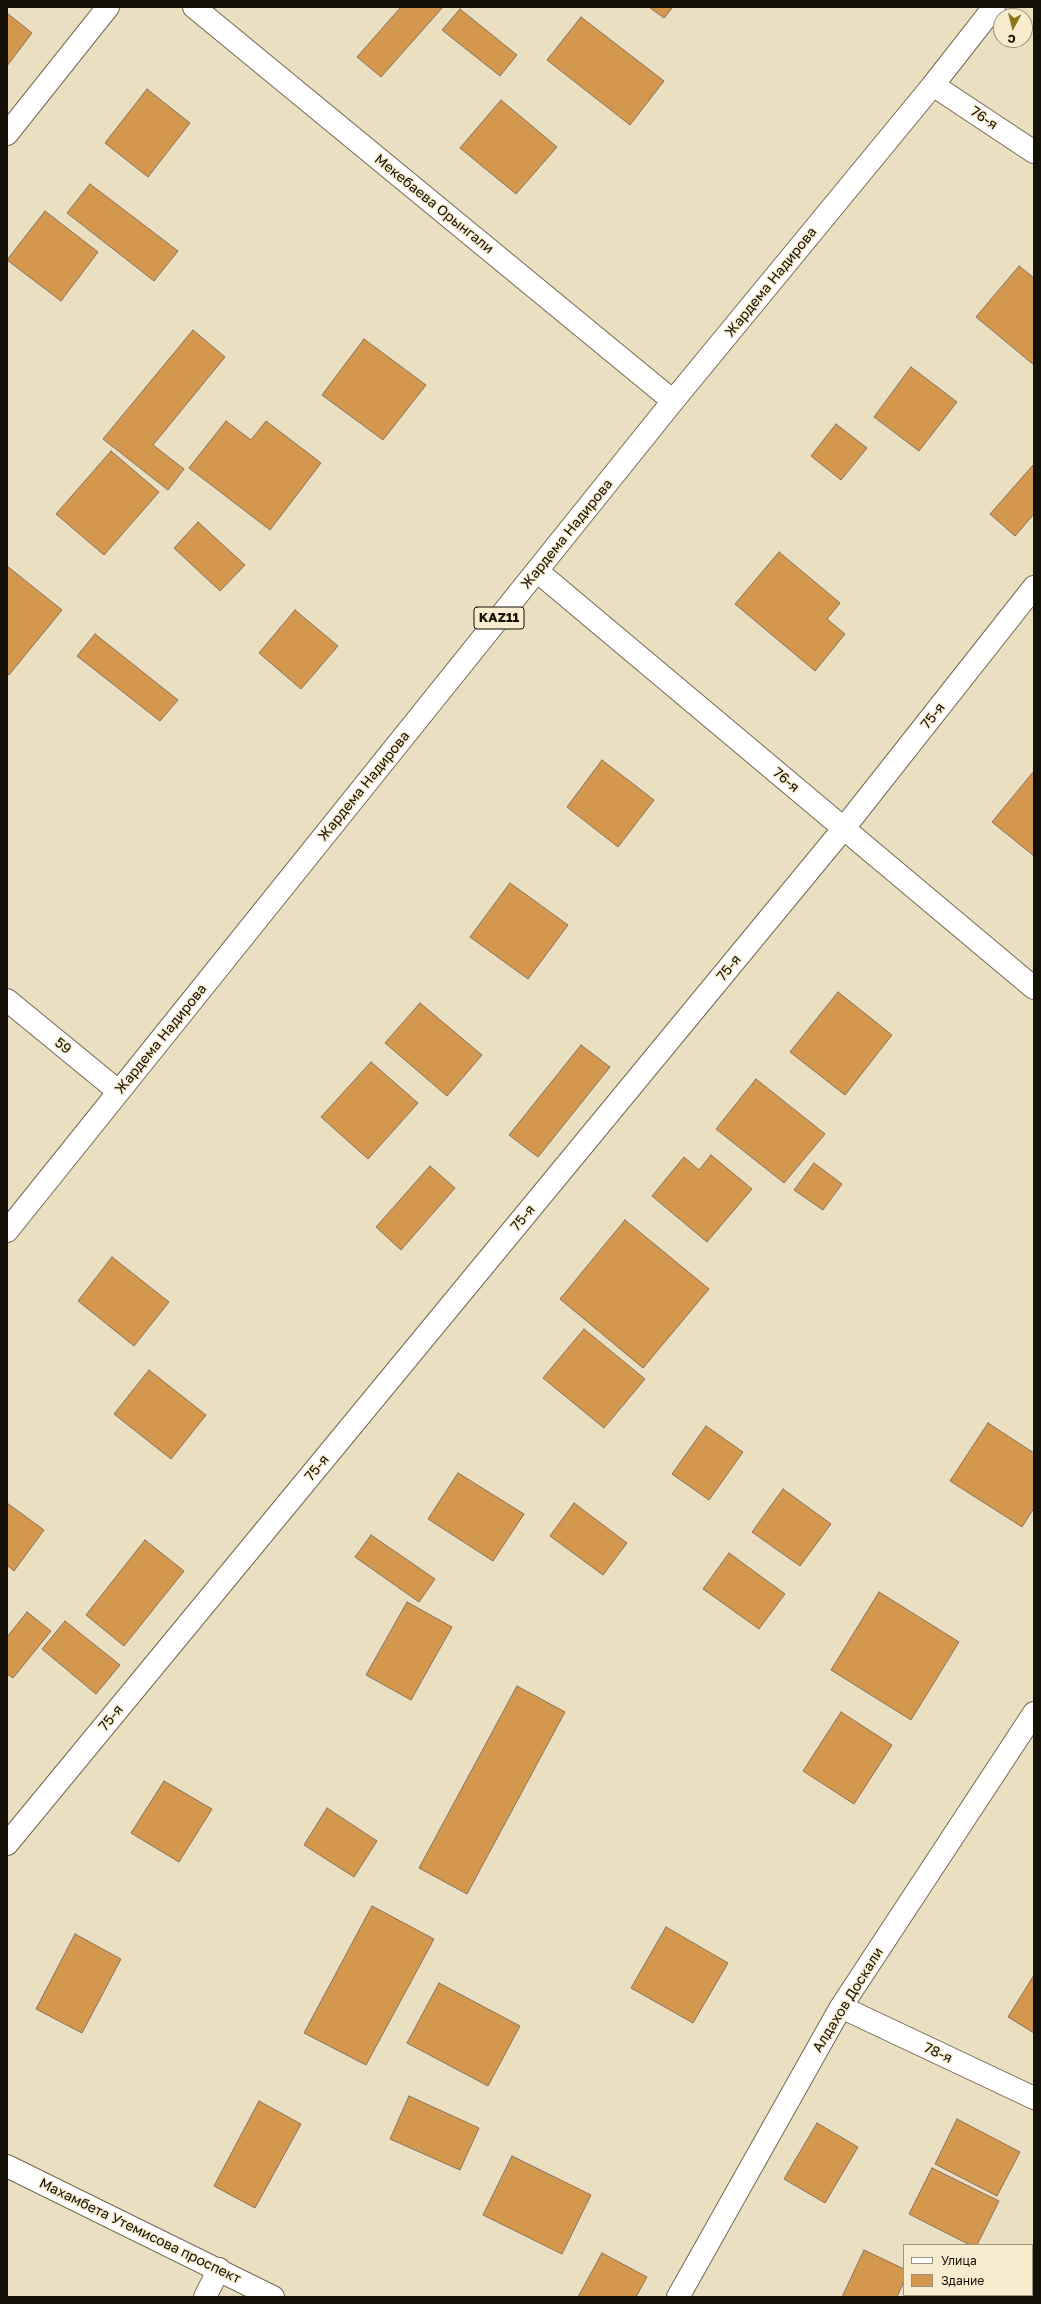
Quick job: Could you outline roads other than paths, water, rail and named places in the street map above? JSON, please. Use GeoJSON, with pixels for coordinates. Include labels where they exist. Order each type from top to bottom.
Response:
{"type":"FeatureCollection","features":[{"type":"Feature","properties":{"kind":"main road"},"geometry":{"type":"LineString","coordinates":[[7,134],[108,7]]}},
{"type":"Feature","properties":{"kind":"main road","name":"Мекебаева Орынгали"},"geometry":{"type":"LineString","coordinates":[[194,7],[673,401]]}},
{"type":"Feature","properties":{"kind":"main road","name":"Жардема Надирова"},"geometry":{"type":"LineString","coordinates":[[7,1231],[673,401],[933,85],[994,7]]}},
{"type":"Feature","properties":{"kind":"main road","name":"76-я"},"geometry":{"type":"LineString","coordinates":[[933,85],[1034,152]]}},
{"type":"Feature","properties":{"kind":"main road","name":"76-я"},"geometry":{"type":"LineString","coordinates":[[538,571],[1034,988]]}},
{"type":"Feature","properties":{"kind":"main road","name":"75-я"},"geometry":{"type":"LineString","coordinates":[[7,1844],[844,828],[1034,587]]}},
{"type":"Feature","properties":{"kind":"main road","name":"59"},"geometry":{"type":"LineString","coordinates":[[7,1000],[118,1091]]}},
{"type":"Feature","properties":{"kind":"main road","name":"Алдахов Доскали"},"geometry":{"type":"LineString","coordinates":[[678,2297],[841,2008],[1034,1713]]}},
{"type":"Feature","properties":{"kind":"main road","name":"78-я"},"geometry":{"type":"LineString","coordinates":[[841,2008],[1034,2098]]}},
{"type":"Feature","properties":{"kind":"main road","name":"Махамбета Утемисова проспект"},"geometry":{"type":"LineString","coordinates":[[7,2166],[273,2297]]}},
{"type":"Feature","properties":{"kind":"main road"},"geometry":{"type":"LineString","coordinates":[[205,2297],[219,2270]]}}]}
